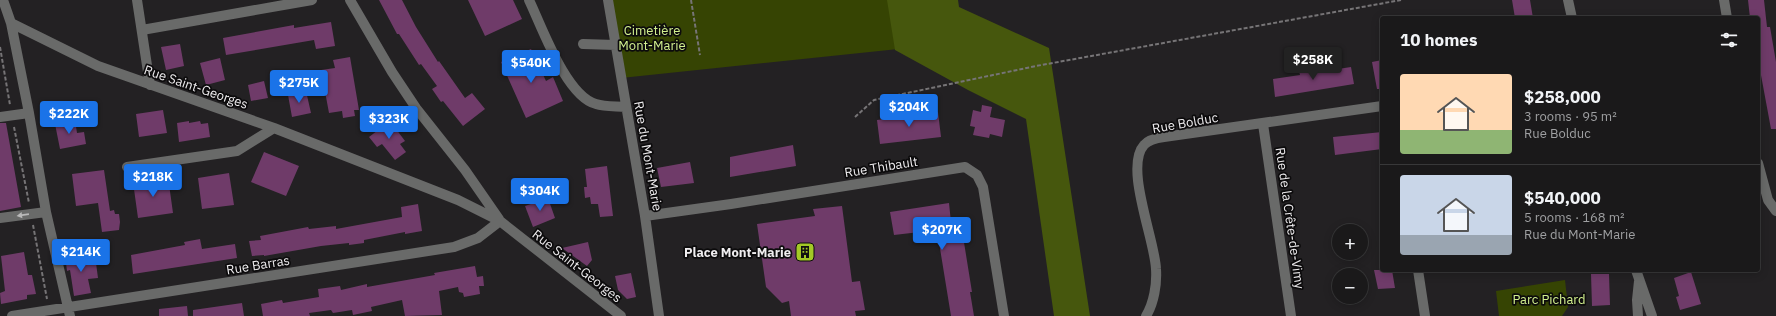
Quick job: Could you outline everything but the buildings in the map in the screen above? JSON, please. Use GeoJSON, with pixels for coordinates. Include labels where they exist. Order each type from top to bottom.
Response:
{"type":"FeatureCollection","features":[{"type":"Feature","properties":{"kind":"street"},"geometry":{"type":"LineString","coordinates":[[137,0],[150,85]]}},
{"type":"Feature","properties":{"kind":"street"},"geometry":{"type":"LineString","coordinates":[[142,30],[312,0]]}},
{"type":"Feature","properties":{"kind":"street"},"geometry":{"type":"LineString","coordinates":[[350,0],[392,72],[416,108],[465,170],[500,221]]}},
{"type":"Feature","properties":{"kind":"street"},"geometry":{"type":"LineString","coordinates":[[529,0],[564,74],[576,92],[595,104],[626,107]]}},
{"type":"Feature","properties":{"kind":"street","name":"Rue du Mont-Marie"},"geometry":{"type":"LineString","coordinates":[[608,0],[645,216],[659,316]]}},
{"type":"Feature","properties":{"kind":"street"},"geometry":{"type":"LineString","coordinates":[[1568,0],[1572,16]]}},
{"type":"Feature","properties":{"kind":"street"},"geometry":{"type":"LineString","coordinates":[[1724,0],[1727,16]]}},
{"type":"Feature","properties":{"kind":"street"},"geometry":{"type":"LineString","coordinates":[[2,1],[11,23],[29,112],[46,212],[69,312]]}},
{"type":"Feature","properties":{"kind":"street","name":"Rue Saint-Georges"},"geometry":{"type":"LineString","coordinates":[[11,23],[98,66],[274,128],[458,200],[500,221],[620,316]]}},
{"type":"Feature","properties":{"kind":"street"},"geometry":{"type":"LineString","coordinates":[[583,44],[616,45]]}},
{"type":"Feature","properties":{"kind":"street","name":"Rue Bolduc"},"geometry":{"type":"LineString","coordinates":[[1146,316],[1150,310],[1155,288],[1156,268],[1136,166],[1139,154],[1145,144],[1164,137],[1380,106]]}},
{"type":"Feature","properties":{"kind":"street"},"geometry":{"type":"LineString","coordinates":[[0,117],[29,112]]}},
{"type":"Feature","properties":{"kind":"street","name":"Rue de la Crête-de-Vimy"},"geometry":{"type":"LineString","coordinates":[[1263,124],[1291,316]]}},
{"type":"Feature","properties":{"kind":"street"},"geometry":{"type":"LineString","coordinates":[[127,168],[237,151],[274,128]]}},
{"type":"Feature","properties":{"kind":"street","name":"Rue Thibault"},"geometry":{"type":"LineString","coordinates":[[645,216],[965,167],[977,175],[984,187],[1004,316]]}},
{"type":"Feature","properties":{"kind":"street"},"geometry":{"type":"LineString","coordinates":[[1760,170],[1768,200],[1776,211]]}},
{"type":"Feature","properties":{"kind":"street"},"geometry":{"type":"LineString","coordinates":[[0,218],[46,212]]}},
{"type":"Feature","properties":{"kind":"street","name":"Rue Barras"},"geometry":{"type":"LineString","coordinates":[[12,316],[49,311],[69,312],[454,247],[478,238],[500,221]]}},
{"type":"Feature","properties":{"kind":"street"},"geometry":{"type":"LineString","coordinates":[[1418,272],[1425,316]]}},
{"type":"Feature","properties":{"kind":"street"},"geometry":{"type":"LineString","coordinates":[[1638,274],[1638,316]]}},
{"type":"Feature","properties":{"kind":"street"},"geometry":{"type":"LineString","coordinates":[[1638,274],[1652,316]]}},
{"type":"Feature","properties":{"kind":"path"},"geometry":{"type":"LineString","coordinates":[[691,0],[700,54]]}},
{"type":"Feature","properties":{"kind":"path"},"geometry":{"type":"LineString","coordinates":[[855,117],[874,100],[881,98],[1036,66],[1401,0]]}},
{"type":"Feature","properties":{"kind":"path"},"geometry":{"type":"LineString","coordinates":[[0,47],[49,311]]}},
{"type":"Feature","properties":{"kind":"green space","name":"Cimetière Mont-Marie"},"geometry":{"type":"Polygon","coordinates":[[[608,0],[923,0],[927,46],[621,78],[608,0]]]}},
{"type":"Feature","properties":{"kind":"green space"},"geometry":{"type":"Polygon","coordinates":[[[887,0],[958,0],[959,7],[1049,48],[1090,316],[1054,316],[1026,119],[968,90],[895,50],[887,0]]]}},
{"type":"Feature","properties":{"kind":"green space","name":"Parc Pichard"},"geometry":{"type":"Polygon","coordinates":[[[1565,280],[1568,307],[1562,316],[1499,316],[1496,291],[1565,280]]]}},
{"type":"Feature","properties":{"kind":"place","name":"Place Mont-Marie"},"geometry":{"type":"Point","coordinates":[805,252]}}]}
